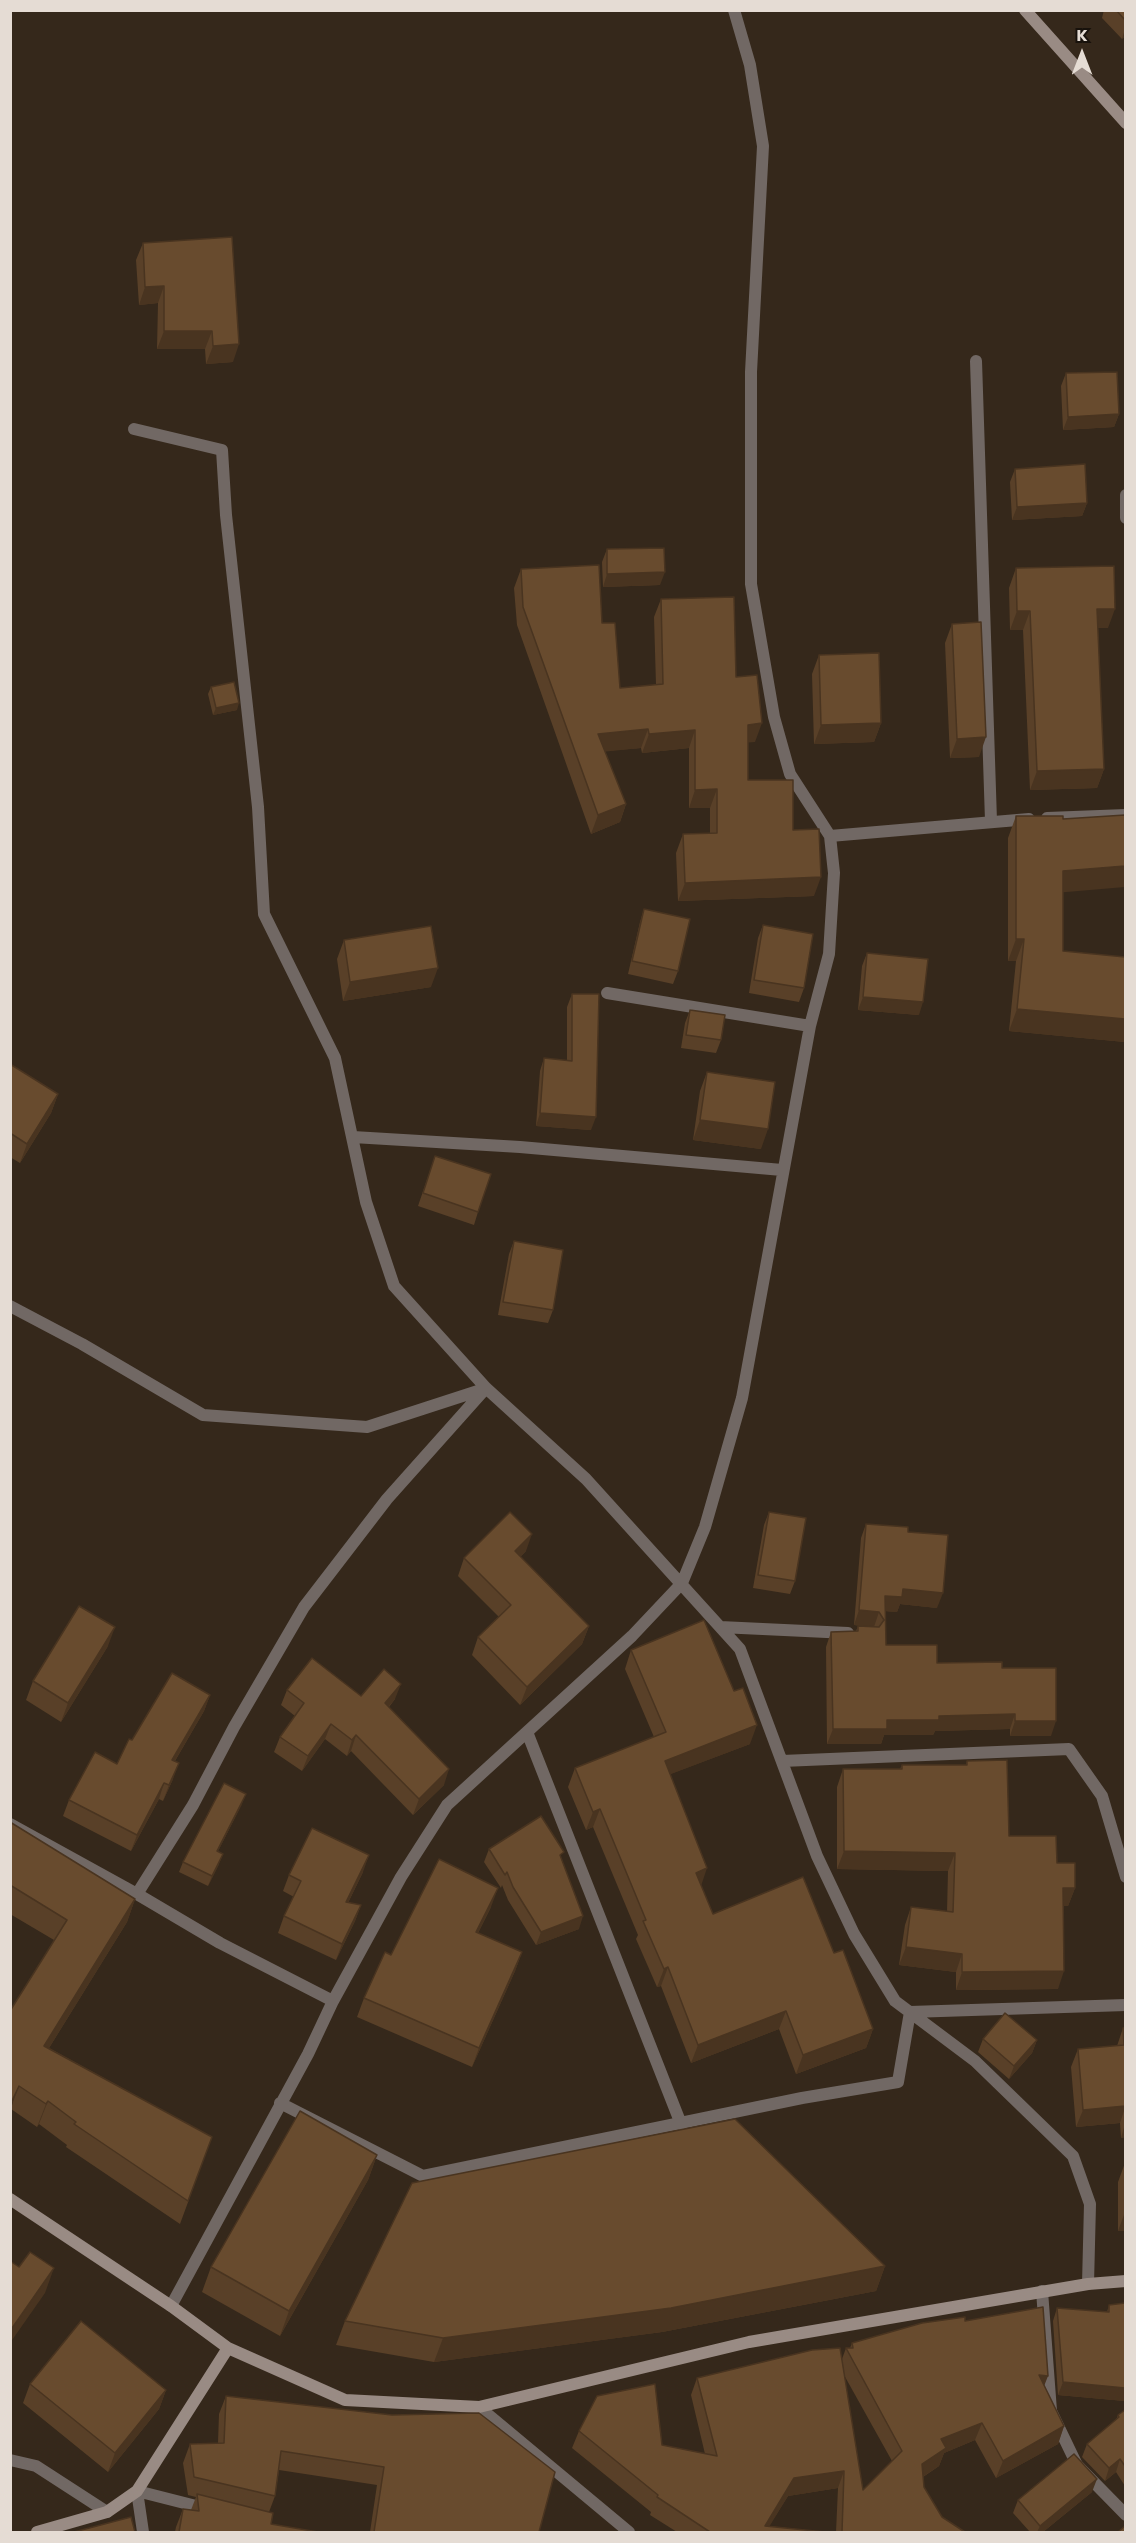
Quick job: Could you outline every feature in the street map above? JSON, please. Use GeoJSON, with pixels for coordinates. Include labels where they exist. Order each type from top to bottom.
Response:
{"type":"FeatureCollection","features":[{"type":"Feature","properties":{"kind":"main road"},"geometry":{"type":"LineString","coordinates":[[1024,10],[1125,123]]}},
{"type":"Feature","properties":{"kind":"main road"},"geometry":{"type":"LineString","coordinates":[[10,2199],[171,2306],[228,2348],[345,2400],[479,2407],[749,2342],[1042,2291],[1125,2281]]}},
{"type":"Feature","properties":{"kind":"main road"},"geometry":{"type":"LineString","coordinates":[[37,2532],[107,2512],[137,2491],[228,2348]]}},
{"type":"Feature","properties":{"kind":"street"},"geometry":{"type":"LineString","coordinates":[[171,2306],[308,2054],[333,2001],[400,1877],[447,1805],[632,1636],[682,1583],[705,1527],[742,1398],[810,1026],[830,954],[834,873],[830,836],[814,807],[790,774],[774,717],[751,584],[751,372],[763,146],[750,65],[734,10]]}},
{"type":"Feature","properties":{"kind":"street"},"geometry":{"type":"LineString","coordinates":[[976,361],[991,821]]}},
{"type":"Feature","properties":{"kind":"street"},"geometry":{"type":"LineString","coordinates":[[134,429],[222,450],[226,515],[258,807],[264,914],[335,1058],[366,1202],[394,1286],[486,1388],[586,1479],[740,1649],[817,1856],[854,1934],[895,2001],[975,2061],[1073,2156],[1090,2204],[1088,2284]]}},
{"type":"Feature","properties":{"kind":"street"},"geometry":{"type":"LineString","coordinates":[[1125,495],[1125,518]]}},
{"type":"Feature","properties":{"kind":"street"},"geometry":{"type":"LineString","coordinates":[[830,836],[991,821],[1125,814]]}},
{"type":"Feature","properties":{"kind":"street"},"geometry":{"type":"LineString","coordinates":[[607,993],[810,1026]]}},
{"type":"Feature","properties":{"kind":"street"},"geometry":{"type":"LineString","coordinates":[[353,1137],[520,1147],[782,1170]]}},
{"type":"Feature","properties":{"kind":"street"},"geometry":{"type":"LineString","coordinates":[[10,1306],[82,1344],[203,1415],[368,1427],[486,1388]]}},
{"type":"Feature","properties":{"kind":"street"},"geometry":{"type":"LineString","coordinates":[[137,1894],[193,1805],[234,1727],[304,1607],[387,1499],[486,1388]]}},
{"type":"Feature","properties":{"kind":"street"},"geometry":{"type":"LineString","coordinates":[[720,1627],[859,1633]]}},
{"type":"Feature","properties":{"kind":"street"},"geometry":{"type":"LineString","coordinates":[[527,1732],[681,2124]]}},
{"type":"Feature","properties":{"kind":"street"},"geometry":{"type":"LineString","coordinates":[[782,1761],[1069,1749],[1102,1796],[1125,1877]]}},
{"type":"Feature","properties":{"kind":"street"},"geometry":{"type":"LineString","coordinates":[[10,1824],[220,1943],[333,2001]]}},
{"type":"Feature","properties":{"kind":"street"},"geometry":{"type":"LineString","coordinates":[[910,2012],[1125,2005]]}},
{"type":"Feature","properties":{"kind":"street"},"geometry":{"type":"LineString","coordinates":[[280,2103],[423,2176],[802,2098],[898,2082],[910,2012]]}},
{"type":"Feature","properties":{"kind":"street"},"geometry":{"type":"LineString","coordinates":[[1042,2291],[1051,2411],[1077,2465],[1125,2515]]}},
{"type":"Feature","properties":{"kind":"street"},"geometry":{"type":"LineString","coordinates":[[479,2407],[629,2532]]}},
{"type":"Feature","properties":{"kind":"street"},"geometry":{"type":"LineString","coordinates":[[10,2460],[36,2466],[107,2512]]}},
{"type":"Feature","properties":{"kind":"street"},"geometry":{"type":"LineString","coordinates":[[143,2532],[137,2491],[216,2510]]}},
{"type":"Feature","properties":{"kind":"building"},"geometry":{"type":"Polygon","coordinates":[[[1116,10],[1125,10],[1125,20],[1116,10]]]}},
{"type":"Feature","properties":{"kind":"building"},"geometry":{"type":"Polygon","coordinates":[[[232,237],[239,344],[213,346],[212,331],[164,331],[164,286],[145,287],[143,243],[232,237]]]}},
{"type":"Feature","properties":{"kind":"building"},"geometry":{"type":"Polygon","coordinates":[[[1117,372],[1119,414],[1068,417],[1066,373],[1117,372]]]}},
{"type":"Feature","properties":{"kind":"building"},"geometry":{"type":"Polygon","coordinates":[[[1085,464],[1087,503],[1017,507],[1015,469],[1085,464]]]}},
{"type":"Feature","properties":{"kind":"building"},"geometry":{"type":"Polygon","coordinates":[[[664,548],[665,572],[607,574],[607,549],[664,548]]]}},
{"type":"Feature","properties":{"kind":"building"},"geometry":{"type":"Polygon","coordinates":[[[599,565],[602,623],[615,623],[620,688],[663,684],[661,599],[734,597],[736,677],[757,675],[762,723],[748,725],[748,780],[793,780],[793,830],[819,829],[821,877],[685,883],[683,834],[717,833],[717,789],[695,790],[695,730],[649,734],[648,729],[598,734],[626,804],[598,815],[523,607],[521,569],[599,565]]]}},
{"type":"Feature","properties":{"kind":"building"},"geometry":{"type":"Polygon","coordinates":[[[1114,566],[1115,609],[1097,609],[1104,769],[1037,771],[1030,611],[1017,611],[1016,568],[1114,566]]]}},
{"type":"Feature","properties":{"kind":"building"},"geometry":{"type":"Polygon","coordinates":[[[981,622],[986,737],[957,739],[952,624],[981,622]]]}},
{"type":"Feature","properties":{"kind":"building"},"geometry":{"type":"Polygon","coordinates":[[[879,653],[881,723],[821,725],[819,655],[879,653]]]}},
{"type":"Feature","properties":{"kind":"building"},"geometry":{"type":"Polygon","coordinates":[[[234,682],[239,703],[216,708],[211,687],[234,682]]]}},
{"type":"Feature","properties":{"kind":"building"},"geometry":{"type":"Polygon","coordinates":[[[1125,815],[1125,866],[1063,871],[1063,951],[1125,957],[1125,1019],[1017,1009],[1024,939],[1016,939],[1016,816],[1063,816],[1063,819],[1125,815]]]}},
{"type":"Feature","properties":{"kind":"building"},"geometry":{"type":"Polygon","coordinates":[[[644,909],[690,919],[678,971],[632,961],[644,909]]]}},
{"type":"Feature","properties":{"kind":"building"},"geometry":{"type":"Polygon","coordinates":[[[763,925],[813,934],[804,988],[754,980],[763,925]]]}},
{"type":"Feature","properties":{"kind":"building"},"geometry":{"type":"Polygon","coordinates":[[[431,926],[438,968],[350,982],[344,940],[431,926]]]}},
{"type":"Feature","properties":{"kind":"building"},"geometry":{"type":"Polygon","coordinates":[[[867,953],[928,959],[923,1002],[863,997],[867,953]]]}},
{"type":"Feature","properties":{"kind":"building"},"geometry":{"type":"Polygon","coordinates":[[[572,994],[599,994],[596,1117],[540,1113],[544,1058],[572,1061],[572,994]]]}},
{"type":"Feature","properties":{"kind":"building"},"geometry":{"type":"Polygon","coordinates":[[[690,1010],[725,1015],[721,1040],[686,1035],[690,1010]]]}},
{"type":"Feature","properties":{"kind":"building"},"geometry":{"type":"Polygon","coordinates":[[[10,1064],[58,1094],[27,1144],[10,1133],[10,1064]]]}},
{"type":"Feature","properties":{"kind":"building"},"geometry":{"type":"Polygon","coordinates":[[[707,1072],[775,1082],[768,1129],[700,1120],[707,1072]]]}},
{"type":"Feature","properties":{"kind":"building"},"geometry":{"type":"Polygon","coordinates":[[[435,1156],[491,1174],[478,1212],[423,1193],[435,1156]]]}},
{"type":"Feature","properties":{"kind":"building"},"geometry":{"type":"Polygon","coordinates":[[[514,1241],[563,1250],[553,1310],[503,1302],[514,1241]]]}},
{"type":"Feature","properties":{"kind":"building"},"geometry":{"type":"Polygon","coordinates":[[[510,1512],[532,1534],[515,1551],[589,1626],[527,1687],[478,1637],[511,1605],[464,1558],[510,1512]]]}},
{"type":"Feature","properties":{"kind":"building"},"geometry":{"type":"Polygon","coordinates":[[[769,1512],[806,1518],[795,1581],[758,1575],[769,1512]]]}},
{"type":"Feature","properties":{"kind":"building"},"geometry":{"type":"Polygon","coordinates":[[[866,1524],[908,1527],[908,1532],[948,1535],[943,1593],[903,1589],[902,1597],[885,1596],[886,1645],[937,1645],[937,1663],[1002,1662],[1002,1668],[1056,1668],[1056,1721],[1015,1721],[1015,1714],[939,1716],[939,1720],[887,1720],[887,1729],[833,1729],[831,1632],[858,1631],[858,1626],[879,1627],[884,1620],[879,1612],[859,1610],[866,1524]]]}},
{"type":"Feature","properties":{"kind":"building"},"geometry":{"type":"Polygon","coordinates":[[[79,1606],[115,1627],[68,1703],[33,1681],[79,1606]]]}},
{"type":"Feature","properties":{"kind":"building"},"geometry":{"type":"Polygon","coordinates":[[[704,1620],[734,1691],[743,1688],[757,1725],[665,1761],[707,1868],[696,1873],[713,1914],[803,1877],[834,1953],[843,1950],[873,2029],[803,2055],[786,2011],[698,2045],[668,1967],[664,1969],[643,1921],[646,1920],[600,1809],[593,1812],[575,1768],[666,1732],[631,1650],[704,1620]]]}},
{"type":"Feature","properties":{"kind":"building"},"geometry":{"type":"Polygon","coordinates":[[[312,1658],[361,1696],[384,1669],[401,1684],[385,1703],[449,1769],[419,1799],[356,1735],[352,1740],[331,1724],[308,1756],[280,1737],[304,1703],[287,1690],[312,1658]]]}},
{"type":"Feature","properties":{"kind":"building"},"geometry":{"type":"Polygon","coordinates":[[[172,1673],[210,1695],[172,1760],[179,1763],[169,1785],[164,1783],[137,1835],[69,1800],[95,1752],[117,1764],[129,1739],[132,1740],[172,1673]]]}},
{"type":"Feature","properties":{"kind":"building"},"geometry":{"type":"Polygon","coordinates":[[[1007,1760],[1009,1836],[1056,1836],[1057,1863],[1075,1863],[1075,1888],[1063,1888],[1064,1971],[962,1972],[962,1954],[906,1947],[911,1907],[953,1912],[955,1853],[844,1851],[843,1769],[902,1769],[902,1765],[967,1765],[967,1761],[1007,1760]]]}},
{"type":"Feature","properties":{"kind":"building"},"geometry":{"type":"Polygon","coordinates":[[[224,1783],[246,1794],[217,1851],[223,1854],[212,1876],[183,1862],[224,1783]]]}},
{"type":"Feature","properties":{"kind":"building"},"geometry":{"type":"Polygon","coordinates":[[[541,1816],[564,1852],[560,1855],[583,1916],[541,1932],[513,1887],[507,1872],[505,1875],[489,1849],[541,1816]]]}},
{"type":"Feature","properties":{"kind":"building"},"geometry":{"type":"Polygon","coordinates":[[[10,1822],[135,1899],[44,2046],[212,2137],[188,2201],[74,2124],[76,2122],[48,2101],[46,2104],[19,2086],[10,2105],[10,2011],[67,1920],[10,1885],[10,1822]]]}},
{"type":"Feature","properties":{"kind":"building"},"geometry":{"type":"Polygon","coordinates":[[[312,1828],[369,1855],[346,1902],[361,1905],[342,1944],[284,1916],[301,1881],[289,1875],[312,1828]]]}},
{"type":"Feature","properties":{"kind":"building"},"geometry":{"type":"Polygon","coordinates":[[[439,1859],[498,1888],[476,1932],[522,1952],[479,2048],[364,1998],[385,1952],[391,1955],[439,1859]]]}},
{"type":"Feature","properties":{"kind":"building"},"geometry":{"type":"Polygon","coordinates":[[[1005,2013],[1037,2040],[1014,2066],[983,2039],[1005,2013]]]}},
{"type":"Feature","properties":{"kind":"building"},"geometry":{"type":"Polygon","coordinates":[[[1123,2028],[1125,2028],[1125,2106],[1083,2110],[1078,2049],[1124,2045],[1123,2028]]]}},
{"type":"Feature","properties":{"kind":"building"},"geometry":{"type":"Polygon","coordinates":[[[300,2111],[377,2155],[289,2311],[211,2267],[300,2111]]]}},
{"type":"Feature","properties":{"kind":"building"},"geometry":{"type":"Polygon","coordinates":[[[735,2119],[885,2266],[671,2308],[443,2338],[345,2321],[412,2183],[735,2119]]]}},
{"type":"Feature","properties":{"kind":"building"},"geometry":{"type":"Polygon","coordinates":[[[30,2252],[54,2268],[10,2331],[10,2261],[19,2267],[30,2252]]]}},
{"type":"Feature","properties":{"kind":"building"},"geometry":{"type":"Polygon","coordinates":[[[1125,2303],[1125,2388],[1063,2382],[1057,2308],[1109,2312],[1109,2305],[1125,2303]]]}},
{"type":"Feature","properties":{"kind":"building"},"geometry":{"type":"Polygon","coordinates":[[[1043,2307],[1048,2376],[1039,2375],[1064,2426],[1003,2461],[982,2423],[941,2439],[946,2448],[922,2464],[924,2487],[942,2517],[965,2532],[842,2532],[844,2471],[794,2478],[765,2526],[825,2532],[710,2532],[657,2497],[658,2495],[579,2431],[597,2396],[655,2384],[662,2445],[717,2456],[697,2378],[812,2350],[840,2348],[863,2490],[902,2451],[846,2348],[853,2348],[852,2343],[922,2323],[965,2317],[965,2321],[1043,2307]]]}},
{"type":"Feature","properties":{"kind":"building"},"geometry":{"type":"Polygon","coordinates":[[[81,2321],[166,2390],[115,2453],[30,2384],[81,2321]]]}},
{"type":"Feature","properties":{"kind":"building"},"geometry":{"type":"Polygon","coordinates":[[[226,2396],[392,2415],[479,2413],[555,2472],[539,2532],[374,2532],[384,2467],[281,2451],[275,2496],[194,2477],[190,2444],[224,2443],[226,2396]]]}},
{"type":"Feature","properties":{"kind":"building"},"geometry":{"type":"Polygon","coordinates":[[[1125,2410],[1125,2466],[1120,2459],[1109,2468],[1087,2444],[1125,2410]]]}},
{"type":"Feature","properties":{"kind":"building"},"geometry":{"type":"Polygon","coordinates":[[[1074,2454],[1097,2479],[1040,2526],[1018,2500],[1074,2454]]]}},
{"type":"Feature","properties":{"kind":"building"},"geometry":{"type":"Polygon","coordinates":[[[197,2494],[273,2513],[271,2524],[318,2532],[179,2532],[183,2509],[199,2511],[197,2494]]]}},
{"type":"Feature","properties":{"kind":"building"},"geometry":{"type":"Polygon","coordinates":[[[131,2517],[135,2532],[74,2532],[131,2517]]]}}]}
